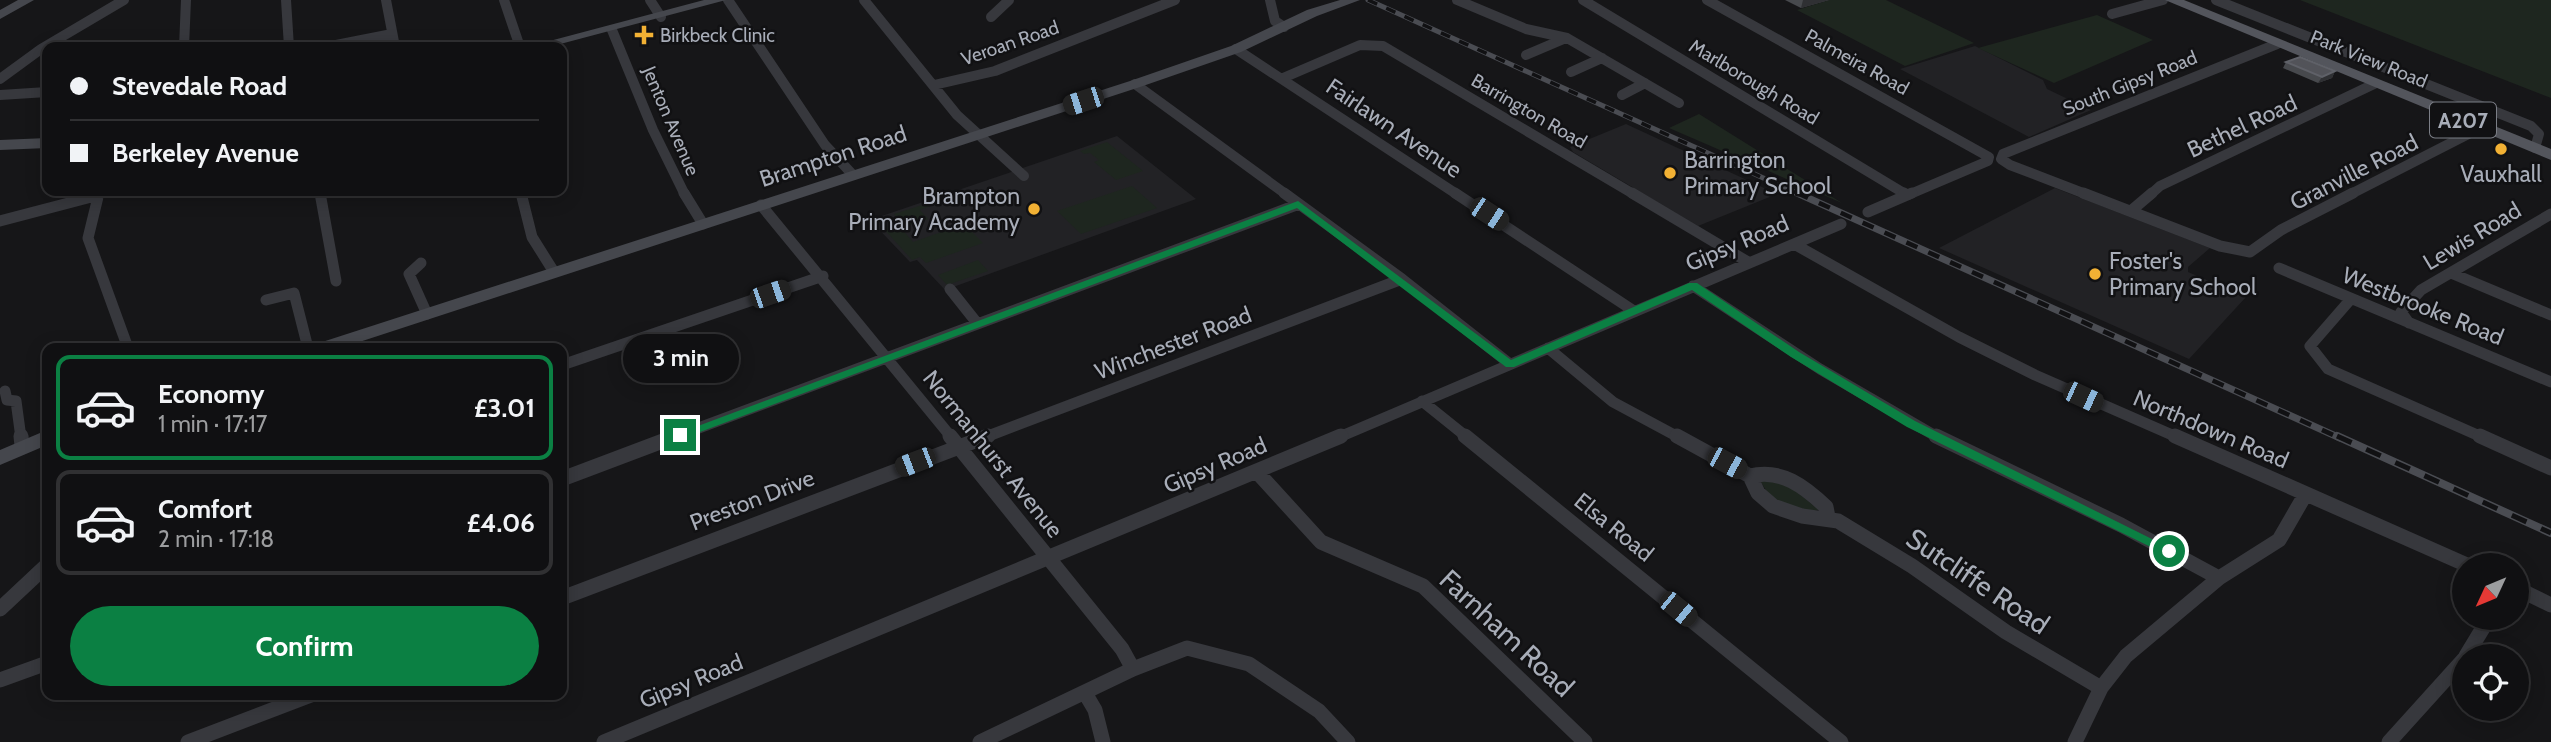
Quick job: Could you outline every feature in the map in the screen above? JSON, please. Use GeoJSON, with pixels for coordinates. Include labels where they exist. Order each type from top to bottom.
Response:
{"type":"FeatureCollection","features":[{"type":"Feature","properties":{"kind":"main road","name":"Park View Road"},"geometry":{"type":"LineString","coordinates":[[2172,0],[2374,85],[2551,155]]}},
{"type":"Feature","properties":{"kind":"street"},"geometry":{"type":"LineString","coordinates":[[0,15],[28,0]]}},
{"type":"Feature","properties":{"kind":"street"},"geometry":{"type":"LineString","coordinates":[[53,42],[124,0]]}},
{"type":"Feature","properties":{"kind":"street"},"geometry":{"type":"LineString","coordinates":[[184,42],[186,0]]}},
{"type":"Feature","properties":{"kind":"street"},"geometry":{"type":"LineString","coordinates":[[286,0],[289,42]]}},
{"type":"Feature","properties":{"kind":"street"},"geometry":{"type":"LineString","coordinates":[[386,0],[394,42]]}},
{"type":"Feature","properties":{"kind":"street"},"geometry":{"type":"LineString","coordinates":[[504,0],[518,42]]}},
{"type":"Feature","properties":{"kind":"street"},"geometry":{"type":"LineString","coordinates":[[650,0],[661,17]]}},
{"type":"Feature","properties":{"kind":"street"},"geometry":{"type":"LineString","coordinates":[[557,42],[612,30],[720,0]]}},
{"type":"Feature","properties":{"kind":"street"},"geometry":{"type":"LineString","coordinates":[[728,0],[825,145],[853,175]]}},
{"type":"Feature","properties":{"kind":"street"},"geometry":{"type":"LineString","coordinates":[[864,0],[957,115],[1024,176]]}},
{"type":"Feature","properties":{"kind":"street"},"geometry":{"type":"LineString","coordinates":[[991,17],[1009,0]]}},
{"type":"Feature","properties":{"kind":"street","name":"Veroan Road"},"geometry":{"type":"LineString","coordinates":[[934,85],[995,71],[1175,0]]}},
{"type":"Feature","properties":{"kind":"street"},"geometry":{"type":"LineString","coordinates":[[1270,0],[1275,21],[1284,27]]}},
{"type":"Feature","properties":{"kind":"street","name":"Brampton Road"},"geometry":{"type":"LineString","coordinates":[[338,343],[1135,84],[1236,49],[1352,0]]}},
{"type":"Feature","properties":{"kind":"street"},"geometry":{"type":"LineString","coordinates":[[1458,0],[1525,29],[1567,38],[1645,83],[1670,102]]}},
{"type":"Feature","properties":{"kind":"street","name":"Marlborough Road"},"geometry":{"type":"LineString","coordinates":[[1583,0],[1906,195]]}},
{"type":"Feature","properties":{"kind":"street","name":"Palmeira Road"},"geometry":{"type":"LineString","coordinates":[[1707,0],[1983,152],[1989,158],[1906,195]]}},
{"type":"Feature","properties":{"kind":"street"},"geometry":{"type":"LineString","coordinates":[[2112,14],[2163,0]]}},
{"type":"Feature","properties":{"kind":"street"},"geometry":{"type":"LineString","coordinates":[[2216,0],[2530,127],[2539,134],[2535,148]]}},
{"type":"Feature","properties":{"kind":"street","name":"Jenton Avenue"},"geometry":{"type":"LineString","coordinates":[[612,30],[675,177],[688,203],[703,224]]}},
{"type":"Feature","properties":{"kind":"street"},"geometry":{"type":"LineString","coordinates":[[352,42],[392,34]]}},
{"type":"Feature","properties":{"kind":"street"},"geometry":{"type":"LineString","coordinates":[[1526,55],[1567,38]]}},
{"type":"Feature","properties":{"kind":"street","name":"South Gipsy Road"},"geometry":{"type":"LineString","coordinates":[[2132,210],[2010,165],[2001,159],[2001,155],[2277,44]]}},
{"type":"Feature","properties":{"kind":"street","name":"Barrington Road"},"geometry":{"type":"LineString","coordinates":[[1283,78],[1360,45],[1383,46],[1748,262]]}},
{"type":"Feature","properties":{"kind":"street"},"geometry":{"type":"LineString","coordinates":[[0,79],[42,48]]}},
{"type":"Feature","properties":{"kind":"street","name":"Fairlawn Avenue"},"geometry":{"type":"LineString","coordinates":[[1236,49],[1634,311]]}},
{"type":"Feature","properties":{"kind":"street"},"geometry":{"type":"LineString","coordinates":[[1571,72],[1602,58]]}},
{"type":"Feature","properties":{"kind":"street"},"geometry":{"type":"LineString","coordinates":[[1622,95],[1645,83]]}},
{"type":"Feature","properties":{"kind":"street"},"geometry":{"type":"LineString","coordinates":[[1135,84],[1402,279],[1510,365]]}},
{"type":"Feature","properties":{"kind":"street","name":"Bethel Road"},"geometry":{"type":"LineString","coordinates":[[2132,210],[2160,186],[2374,85]]}},
{"type":"Feature","properties":{"kind":"street"},"geometry":{"type":"LineString","coordinates":[[0,95],[42,92]]}},
{"type":"Feature","properties":{"kind":"street","name":"Granville Road"},"geometry":{"type":"LineString","coordinates":[[2132,210],[2220,246],[2245,252],[2255,251],[2281,230],[2482,127]]}},
{"type":"Feature","properties":{"kind":"street"},"geometry":{"type":"LineString","coordinates":[[0,145],[42,143]]}},
{"type":"Feature","properties":{"kind":"street"},"geometry":{"type":"LineString","coordinates":[[1868,212],[1906,195]]}},
{"type":"Feature","properties":{"kind":"street"},"geometry":{"type":"LineString","coordinates":[[0,221],[89,196]]}},
{"type":"Feature","properties":{"kind":"street"},"geometry":{"type":"LineString","coordinates":[[99,196],[88,238],[126,343]]}},
{"type":"Feature","properties":{"kind":"street"},"geometry":{"type":"LineString","coordinates":[[321,196],[336,281]]}},
{"type":"Feature","properties":{"kind":"street"},"geometry":{"type":"LineString","coordinates":[[521,196],[532,237],[554,272]]}},
{"type":"Feature","properties":{"kind":"street"},"geometry":{"type":"LineString","coordinates":[[567,477],[1298,204]]}},
{"type":"Feature","properties":{"kind":"street","name":"Normanhurst Avenue"},"geometry":{"type":"LineString","coordinates":[[761,205],[1051,558],[1122,649],[1133,669]]}},
{"type":"Feature","properties":{"kind":"street","name":"Lewis Road"},"geometry":{"type":"LineString","coordinates":[[2412,325],[2402,317],[2401,312],[2421,290],[2551,214]]}},
{"type":"Feature","properties":{"kind":"street","name":"Gipsy Road"},"geometry":{"type":"LineString","coordinates":[[604,742],[1257,472],[1841,224]]}},
{"type":"Feature","properties":{"kind":"street","name":"Northdown Road"},"geometry":{"type":"LineString","coordinates":[[1794,244],[1959,337],[2024,370],[2452,559]]}},
{"type":"Feature","properties":{"kind":"street"},"geometry":{"type":"LineString","coordinates":[[421,263],[409,274],[427,314]]}},
{"type":"Feature","properties":{"kind":"street","name":"Westbrooke Road"},"geometry":{"type":"LineString","coordinates":[[2279,268],[2551,382]]}},
{"type":"Feature","properties":{"kind":"street"},"geometry":{"type":"LineString","coordinates":[[2451,273],[2516,303],[2551,315]]}},
{"type":"Feature","properties":{"kind":"street"},"geometry":{"type":"LineString","coordinates":[[567,363],[822,276]]}},
{"type":"Feature","properties":{"kind":"street","name":"Winchester Road"},"geometry":{"type":"LineString","coordinates":[[960,446],[1402,279]]}},
{"type":"Feature","properties":{"kind":"street"},"geometry":{"type":"LineString","coordinates":[[1693,286],[1795,354],[1899,417],[2079,505],[2219,578]]}},
{"type":"Feature","properties":{"kind":"street"},"geometry":{"type":"LineString","coordinates":[[950,289],[977,323]]}},
{"type":"Feature","properties":{"kind":"street"},"geometry":{"type":"LineString","coordinates":[[266,300],[294,293],[307,343]]}},
{"type":"Feature","properties":{"kind":"street"},"geometry":{"type":"LineString","coordinates":[[2350,300],[2310,346],[2328,369],[2551,468]]}},
{"type":"Feature","properties":{"kind":"street","name":"Sutcliffe Road"},"geometry":{"type":"LineString","coordinates":[[1548,348],[1613,402],[1750,476],[1756,490],[1776,507],[1800,516],[1828,517],[1873,541],[2006,632],[2101,688]]}},
{"type":"Feature","properties":{"kind":"street"},"geometry":{"type":"LineString","coordinates":[[5,391],[7,400],[16,401],[22,446]]}},
{"type":"Feature","properties":{"kind":"street","name":"Elsa Road"},"geometry":{"type":"LineString","coordinates":[[1422,401],[1841,742]]}},
{"type":"Feature","properties":{"kind":"street"},"geometry":{"type":"LineString","coordinates":[[0,458],[42,439]]}},
{"type":"Feature","properties":{"kind":"street","name":"Preston Drive"},"geometry":{"type":"LineString","coordinates":[[567,596],[960,446]]}},
{"type":"Feature","properties":{"kind":"street","name":"Farnham Road"},"geometry":{"type":"LineString","coordinates":[[1257,472],[1321,542],[1423,586],[1585,742]]}},
{"type":"Feature","properties":{"kind":"street","name":"Sutcliffe Road"},"geometry":{"type":"LineString","coordinates":[[1750,476],[1761,474],[1792,481],[1826,507],[1828,517]]}},
{"type":"Feature","properties":{"kind":"street"},"geometry":{"type":"LineString","coordinates":[[2075,742],[2101,688],[2126,656],[2162,623],[2219,578],[2279,540],[2305,495]]}},
{"type":"Feature","properties":{"kind":"street"},"geometry":{"type":"LineString","coordinates":[[0,609],[42,570]]}},
{"type":"Feature","properties":{"kind":"street"},"geometry":{"type":"LineString","coordinates":[[2529,595],[2551,605]]}},
{"type":"Feature","properties":{"kind":"street"},"geometry":{"type":"LineString","coordinates":[[979,742],[1133,669],[1187,648],[1249,664],[1319,711],[1348,742]]}},
{"type":"Feature","properties":{"kind":"street"},"geometry":{"type":"LineString","coordinates":[[0,680],[42,665]]}},
{"type":"Feature","properties":{"kind":"street"},"geometry":{"type":"LineString","coordinates":[[2389,742],[2452,672]]}},
{"type":"Feature","properties":{"kind":"street"},"geometry":{"type":"LineString","coordinates":[[1085,693],[1095,710],[1103,742]]}},
{"type":"Feature","properties":{"kind":"street"},"geometry":{"type":"LineString","coordinates":[[188,742],[298,700]]}},
{"type":"Feature","properties":{"kind":"shaded area"},"geometry":{"type":"Polygon","coordinates":[[[1829,0],[1886,0],[1974,43],[1905,66],[1797,10],[1829,0]]]}},
{"type":"Feature","properties":{"kind":"shaded area"},"geometry":{"type":"Polygon","coordinates":[[[2300,0],[2551,0],[2551,98],[2300,0]]]}},
{"type":"Feature","properties":{"kind":"shaded area"},"geometry":{"type":"Polygon","coordinates":[[[2097,15],[2153,40],[2054,83],[1978,48],[2097,15]]]}},
{"type":"Feature","properties":{"kind":"shaded area"},"geometry":{"type":"Polygon","coordinates":[[[1975,46],[2043,80],[2047,89],[2091,110],[2029,137],[1900,69],[1975,46]]]}},
{"type":"Feature","properties":{"kind":"shaded area"},"geometry":{"type":"Polygon","coordinates":[[[1699,114],[1842,203],[1669,128],[1699,114]]]}},
{"type":"Feature","properties":{"kind":"shaded area","name":"Barrington Primary School"},"geometry":{"type":"Polygon","coordinates":[[[1626,124],[1777,194],[1698,226],[1573,152],[1570,147],[1626,124]]]}},
{"type":"Feature","properties":{"kind":"shaded area","name":"Brampton Primary Academy"},"geometry":{"type":"Polygon","coordinates":[[[1117,136],[1196,199],[945,290],[917,260],[910,262],[870,220],[1117,136]]]}},
{"type":"Feature","properties":{"kind":"shaded area"},"geometry":{"type":"Polygon","coordinates":[[[1107,142],[1143,171],[1116,180],[1094,162],[1099,160],[1090,153],[1084,154],[1080,151],[1107,142]]]}},
{"type":"Feature","properties":{"kind":"shaded area"},"geometry":{"type":"Polygon","coordinates":[[[1132,186],[1157,208],[1081,234],[1057,211],[1132,186]]]}},
{"type":"Feature","properties":{"kind":"shaded area","name":"Foster's Primary School"},"geometry":{"type":"Polygon","coordinates":[[[2055,188],[2210,248],[2188,267],[2188,272],[2246,297],[2189,359],[1939,248],[2055,188]]]}},
{"type":"Feature","properties":{"kind":"shaded area"},"geometry":{"type":"Polygon","coordinates":[[[938,200],[941,202],[920,210],[928,219],[901,228],[913,242],[964,224],[983,243],[926,263],[920,257],[912,260],[883,228],[900,222],[894,214],[938,200]]]}},
{"type":"Feature","properties":{"kind":"shaded area"},"geometry":{"type":"Polygon","coordinates":[[[978,260],[988,271],[947,285],[938,275],[978,260]]]}},
{"type":"Feature","properties":{"kind":"shaded area"},"geometry":{"type":"Polygon","coordinates":[[[1760,480],[1786,483],[1819,510],[1801,511],[1784,505],[1770,495],[1760,480]]]}},
{"type":"Feature","properties":{"kind":"building"},"geometry":{"type":"Polygon","coordinates":[[[2300,57],[2335,71],[2322,77],[2286,62],[2300,57]]]}},
{"type":"Feature","properties":{"kind":"railway"},"geometry":{"type":"LineString","coordinates":[[1368,0],[1801,195]]}},
{"type":"Feature","properties":{"kind":"railway"},"geometry":{"type":"LineString","coordinates":[[1797,193],[2340,438]]}},
{"type":"Feature","properties":{"kind":"railway"},"geometry":{"type":"LineString","coordinates":[[2337,436],[2551,533]]}},
{"type":"Feature","properties":{"kind":"place","name":"Birkbeck Clinic"},"geometry":{"type":"Point","coordinates":[644,35]}},
{"type":"Feature","properties":{"kind":"place","name":"Vauxhall"},"geometry":{"type":"Point","coordinates":[2501,149]}},
{"type":"Feature","properties":{"kind":"place","name":"Barrington Primary School"},"geometry":{"type":"Point","coordinates":[1670,173]}},
{"type":"Feature","properties":{"kind":"place","name":"Brampton Primary Academy"},"geometry":{"type":"Point","coordinates":[1034,209]}},
{"type":"Feature","properties":{"kind":"place","name":"Foster's Primary School"},"geometry":{"type":"Point","coordinates":[2095,274]}},
{"type":"Feature","properties":{"kind":"route"},"geometry":{"type":"LineString","coordinates":[[680,435],[1298,204],[1402,279],[1510,365],[1693,286],[1864,398],[1953,446],[2169,551]]}}]}
